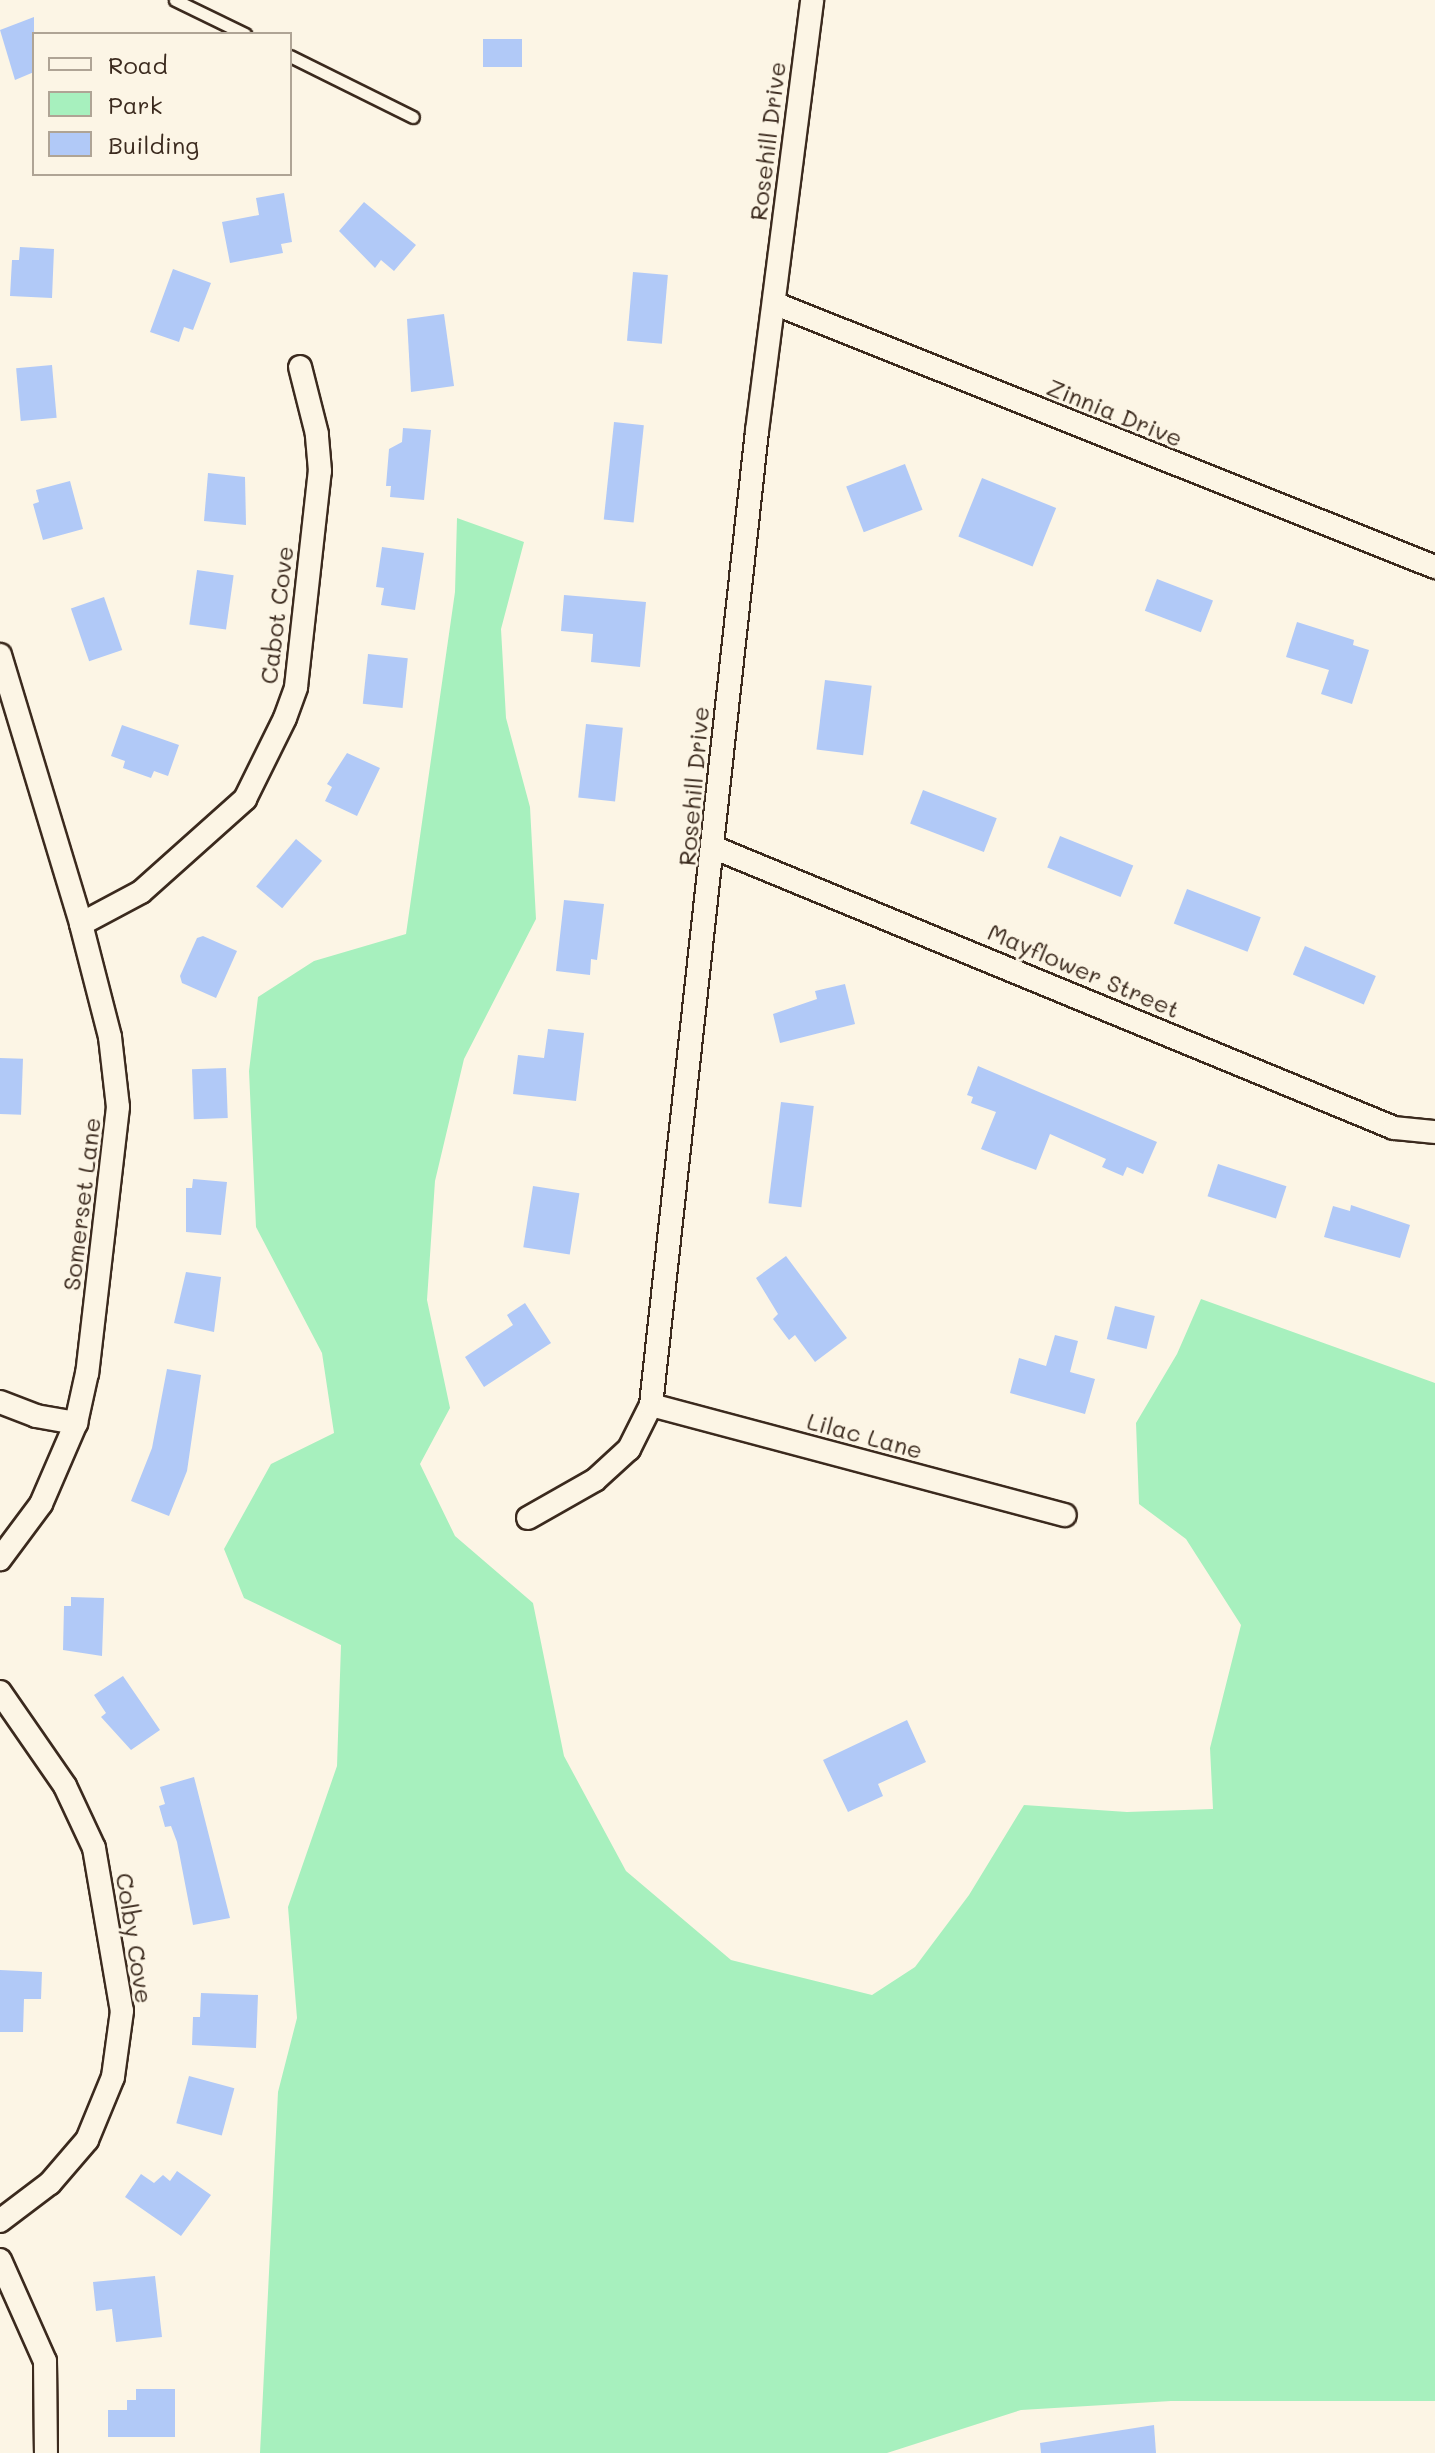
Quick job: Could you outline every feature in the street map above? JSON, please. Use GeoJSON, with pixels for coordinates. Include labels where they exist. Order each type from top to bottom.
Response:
{"type":"FeatureCollection","features":[{"type":"Feature","properties":{"kind":"street","name":"Rosehill Drive"},"geometry":{"type":"LineString","coordinates":[[528,1518],[595,1480],[629,1449],[651,1405],[715,848],[757,431],[776,304],[812,0]]}},
{"type":"Feature","properties":{"kind":"street","name":"Zinnia Drive"},"geometry":{"type":"LineString","coordinates":[[776,304],[1435,567]]}},
{"type":"Feature","properties":{"kind":"street","name":"Cabot Cove"},"geometry":{"type":"LineString","coordinates":[[81,924],[141,892],[245,799],[285,718],[296,687],[320,471],[317,434],[300,367]]}},
{"type":"Feature","properties":{"kind":"street","name":"Somerset Lane"},"geometry":{"type":"LineString","coordinates":[[0,655],[81,924],[110,1037],[118,1107],[87,1373],[76,1423],[41,1504],[0,1559]]}},
{"type":"Feature","properties":{"kind":"street","name":"Mayflower Street"},"geometry":{"type":"LineString","coordinates":[[715,848],[1394,1128],[1435,1132]]}},
{"type":"Feature","properties":{"kind":"street"},"geometry":{"type":"LineString","coordinates":[[0,1402],[36,1416],[76,1423]]}},
{"type":"Feature","properties":{"kind":"street","name":"Lilac Lane"},"geometry":{"type":"LineString","coordinates":[[651,1405],[1065,1515]]}},
{"type":"Feature","properties":{"kind":"street","name":"Colby Cove"},"geometry":{"type":"LineString","coordinates":[[0,1692],[65,1786],[94,1848],[122,2011],[113,2077],[87,2140],[50,2183],[0,2221]]}},
{"type":"Feature","properties":{"kind":"street"},"geometry":{"type":"LineString","coordinates":[[0,2260],[45,2361],[46,2453]]}},
{"type":"Feature","properties":{"kind":"lane"},"geometry":{"type":"LineString","coordinates":[[175,0],[241,32]]}},
{"type":"Feature","properties":{"kind":"lane"},"geometry":{"type":"LineString","coordinates":[[292,57],[413,117]]}},
{"type":"Feature","properties":{"kind":"green space"},"geometry":{"type":"Polygon","coordinates":[[[457,518],[524,542],[501,629],[506,718],[530,807],[536,919],[464,1059],[435,1181],[427,1300],[450,1408],[420,1464],[455,1536],[533,1603],[564,1756],[626,1871],[731,1960],[872,1995],[915,1967],[969,1895],[1024,1805],[1127,1812],[1213,1809],[1210,1748],[1241,1625],[1186,1539],[1139,1504],[1136,1423],[1177,1354],[1201,1299],[1435,1383],[1435,2401],[1171,2401],[1021,2410],[887,2453],[260,2453],[278,2092],[297,2018],[288,1907],[337,1766],[341,1645],[244,1598],[224,1549],[271,1464],[334,1433],[322,1353],[256,1227],[249,1071],[258,997],[314,961],[406,934],[455,592],[457,518]]]}},
{"type":"Feature","properties":{"kind":"building"},"geometry":{"type":"Polygon","coordinates":[[[34,17],[32,73],[15,80],[0,30],[34,17]]]}},
{"type":"Feature","properties":{"kind":"building"},"geometry":{"type":"Polygon","coordinates":[[[483,39],[522,39],[522,67],[483,67],[483,39]]]}},
{"type":"Feature","properties":{"kind":"building"},"geometry":{"type":"Polygon","coordinates":[[[284,193],[292,242],[281,244],[283,253],[230,263],[222,222],[259,215],[256,198],[284,193]]]}},
{"type":"Feature","properties":{"kind":"building"},"geometry":{"type":"Polygon","coordinates":[[[364,202],[416,245],[394,271],[381,260],[375,268],[339,231],[364,202]]]}},
{"type":"Feature","properties":{"kind":"building"},"geometry":{"type":"Polygon","coordinates":[[[20,247],[54,249],[52,298],[10,296],[12,260],[19,260],[20,247]]]}},
{"type":"Feature","properties":{"kind":"building"},"geometry":{"type":"Polygon","coordinates":[[[173,269],[211,283],[193,330],[184,327],[179,342],[150,332],[173,269]]]}},
{"type":"Feature","properties":{"kind":"building"},"geometry":{"type":"Polygon","coordinates":[[[633,272],[668,275],[662,344],[627,341],[633,272]]]}},
{"type":"Feature","properties":{"kind":"building"},"geometry":{"type":"Polygon","coordinates":[[[444,314],[454,386],[411,392],[407,319],[444,314]]]}},
{"type":"Feature","properties":{"kind":"building"},"geometry":{"type":"Polygon","coordinates":[[[52,365],[57,418],[21,421],[16,368],[52,365]]]}},
{"type":"Feature","properties":{"kind":"building"},"geometry":{"type":"Polygon","coordinates":[[[614,422],[644,425],[634,523],[604,519],[614,422]]]}},
{"type":"Feature","properties":{"kind":"building"},"geometry":{"type":"Polygon","coordinates":[[[403,428],[431,430],[424,500],[390,497],[391,486],[386,486],[389,449],[402,442],[403,428]]]}},
{"type":"Feature","properties":{"kind":"building"},"geometry":{"type":"Polygon","coordinates":[[[905,464],[923,510],[864,532],[846,487],[905,464]]]}},
{"type":"Feature","properties":{"kind":"building"},"geometry":{"type":"Polygon","coordinates":[[[208,473],[245,477],[246,525],[204,521],[208,473]]]}},
{"type":"Feature","properties":{"kind":"building"},"geometry":{"type":"Polygon","coordinates":[[[982,478],[1056,508],[1033,566],[958,536],[982,478]]]}},
{"type":"Feature","properties":{"kind":"building"},"geometry":{"type":"Polygon","coordinates":[[[70,481],[83,529],[43,540],[33,504],[39,502],[36,490],[70,481]]]}},
{"type":"Feature","properties":{"kind":"building"},"geometry":{"type":"Polygon","coordinates":[[[382,547],[424,553],[415,610],[381,605],[384,588],[376,587],[382,547]]]}},
{"type":"Feature","properties":{"kind":"building"},"geometry":{"type":"Polygon","coordinates":[[[197,570],[234,575],[226,630],[189,624],[197,570]]]}},
{"type":"Feature","properties":{"kind":"building"},"geometry":{"type":"Polygon","coordinates":[[[1157,579],[1213,601],[1201,632],[1145,611],[1157,579]]]}},
{"type":"Feature","properties":{"kind":"building"},"geometry":{"type":"Polygon","coordinates":[[[564,595],[646,602],[640,667],[591,662],[593,634],[561,631],[564,595]]]}},
{"type":"Feature","properties":{"kind":"building"},"geometry":{"type":"Polygon","coordinates":[[[104,597],[122,650],[89,661],[71,608],[104,597]]]}},
{"type":"Feature","properties":{"kind":"building"},"geometry":{"type":"Polygon","coordinates":[[[1297,622],[1354,640],[1353,645],[1369,650],[1352,704],[1321,694],[1329,670],[1286,657],[1297,622]]]}},
{"type":"Feature","properties":{"kind":"building"},"geometry":{"type":"Polygon","coordinates":[[[368,654],[408,658],[403,708],[363,704],[368,654]]]}},
{"type":"Feature","properties":{"kind":"building"},"geometry":{"type":"Polygon","coordinates":[[[825,680],[872,686],[863,755],[816,749],[825,680]]]}},
{"type":"Feature","properties":{"kind":"building"},"geometry":{"type":"Polygon","coordinates":[[[586,724],[623,728],[615,801],[578,798],[586,724]]]}},
{"type":"Feature","properties":{"kind":"building"},"geometry":{"type":"Polygon","coordinates":[[[122,725],[179,745],[168,776],[154,771],[151,778],[123,768],[125,761],[111,756],[122,725]]]}},
{"type":"Feature","properties":{"kind":"building"},"geometry":{"type":"Polygon","coordinates":[[[347,753],[380,768],[357,816],[325,801],[332,787],[327,784],[347,753]]]}},
{"type":"Feature","properties":{"kind":"building"},"geometry":{"type":"Polygon","coordinates":[[[923,790],[997,818],[984,852],[910,824],[923,790]]]}},
{"type":"Feature","properties":{"kind":"building"},"geometry":{"type":"Polygon","coordinates":[[[1060,836],[1133,866],[1121,897],[1047,868],[1060,836]]]}},
{"type":"Feature","properties":{"kind":"building"},"geometry":{"type":"Polygon","coordinates":[[[296,839],[322,861],[282,908],[256,886],[296,839]]]}},
{"type":"Feature","properties":{"kind":"building"},"geometry":{"type":"Polygon","coordinates":[[[1187,889],[1261,917],[1247,952],[1174,924],[1187,889]]]}},
{"type":"Feature","properties":{"kind":"building"},"geometry":{"type":"Polygon","coordinates":[[[564,900],[604,904],[597,960],[591,959],[590,975],[556,971],[564,900]]]}},
{"type":"Feature","properties":{"kind":"building"},"geometry":{"type":"Polygon","coordinates":[[[203,936],[237,951],[216,998],[182,983],[180,976],[197,938],[203,936]]]}},
{"type":"Feature","properties":{"kind":"building"},"geometry":{"type":"Polygon","coordinates":[[[1305,946],[1376,976],[1364,1005],[1293,975],[1305,946]]]}},
{"type":"Feature","properties":{"kind":"building"},"geometry":{"type":"Polygon","coordinates":[[[845,984],[855,1024],[780,1043],[773,1014],[817,999],[815,991],[845,984]]]}},
{"type":"Feature","properties":{"kind":"building"},"geometry":{"type":"Polygon","coordinates":[[[548,1029],[584,1033],[576,1101],[513,1094],[518,1055],[544,1058],[548,1029]]]}},
{"type":"Feature","properties":{"kind":"building"},"geometry":{"type":"Polygon","coordinates":[[[0,1058],[23,1059],[21,1115],[0,1114],[0,1058]]]}},
{"type":"Feature","properties":{"kind":"building"},"geometry":{"type":"Polygon","coordinates":[[[978,1066],[1157,1142],[1143,1174],[1127,1167],[1123,1176],[1102,1167],[1106,1159],[1050,1134],[1036,1170],[981,1149],[996,1112],[971,1103],[973,1097],[967,1095],[978,1066]]]}},
{"type":"Feature","properties":{"kind":"building"},"geometry":{"type":"Polygon","coordinates":[[[226,1068],[228,1118],[194,1119],[192,1069],[226,1068]]]}},
{"type":"Feature","properties":{"kind":"building"},"geometry":{"type":"Polygon","coordinates":[[[781,1102],[814,1106],[801,1207],[769,1203],[781,1102]]]}},
{"type":"Feature","properties":{"kind":"building"},"geometry":{"type":"Polygon","coordinates":[[[1218,1164],[1286,1186],[1276,1219],[1207,1196],[1218,1164]]]}},
{"type":"Feature","properties":{"kind":"building"},"geometry":{"type":"Polygon","coordinates":[[[193,1179],[227,1182],[221,1235],[186,1232],[186,1188],[192,1188],[193,1179]]]}},
{"type":"Feature","properties":{"kind":"building"},"geometry":{"type":"Polygon","coordinates":[[[533,1186],[579,1193],[570,1255],[523,1247],[533,1186]]]}},
{"type":"Feature","properties":{"kind":"building"},"geometry":{"type":"Polygon","coordinates":[[[1351,1205],[1410,1225],[1400,1258],[1324,1237],[1333,1206],[1350,1211],[1351,1205]]]}},
{"type":"Feature","properties":{"kind":"building"},"geometry":{"type":"Polygon","coordinates":[[[786,1256],[847,1338],[815,1362],[795,1335],[789,1340],[773,1319],[778,1314],[756,1278],[786,1256]]]}},
{"type":"Feature","properties":{"kind":"building"},"geometry":{"type":"Polygon","coordinates":[[[186,1272],[221,1277],[214,1332],[174,1323],[186,1272]]]}},
{"type":"Feature","properties":{"kind":"building"},"geometry":{"type":"Polygon","coordinates":[[[525,1303],[551,1343],[484,1387],[465,1357],[513,1325],[507,1315],[525,1303]]]}},
{"type":"Feature","properties":{"kind":"building"},"geometry":{"type":"Polygon","coordinates":[[[1115,1306],[1155,1316],[1147,1349],[1107,1339],[1115,1306]]]}},
{"type":"Feature","properties":{"kind":"building"},"geometry":{"type":"Polygon","coordinates":[[[1055,1335],[1078,1341],[1070,1372],[1095,1379],[1085,1414],[1010,1393],[1019,1358],[1046,1366],[1055,1335]]]}},
{"type":"Feature","properties":{"kind":"building"},"geometry":{"type":"Polygon","coordinates":[[[167,1369],[201,1375],[187,1471],[169,1516],[131,1501],[152,1448],[167,1369]]]}},
{"type":"Feature","properties":{"kind":"building"},"geometry":{"type":"Polygon","coordinates":[[[71,1597],[104,1598],[102,1656],[63,1650],[64,1606],[71,1606],[71,1597]]]}},
{"type":"Feature","properties":{"kind":"building"},"geometry":{"type":"Polygon","coordinates":[[[123,1676],[160,1730],[131,1750],[101,1717],[106,1713],[94,1695],[123,1676]]]}},
{"type":"Feature","properties":{"kind":"building"},"geometry":{"type":"Polygon","coordinates":[[[907,1720],[926,1762],[878,1784],[883,1796],[848,1812],[823,1760],[907,1720]]]}},
{"type":"Feature","properties":{"kind":"building"},"geometry":{"type":"Polygon","coordinates":[[[194,1777],[230,1918],[193,1925],[177,1842],[171,1826],[165,1827],[159,1806],[165,1804],[160,1787],[194,1777]]]}},
{"type":"Feature","properties":{"kind":"building"},"geometry":{"type":"Polygon","coordinates":[[[0,1970],[42,1972],[41,1999],[24,1999],[23,2032],[0,2032],[0,1970]]]}},
{"type":"Feature","properties":{"kind":"building"},"geometry":{"type":"Polygon","coordinates":[[[201,1993],[258,1995],[256,2048],[192,2045],[193,2017],[200,2017],[201,1993]]]}},
{"type":"Feature","properties":{"kind":"building"},"geometry":{"type":"Polygon","coordinates":[[[189,2076],[234,2088],[222,2135],[176,2123],[189,2076]]]}},
{"type":"Feature","properties":{"kind":"building"},"geometry":{"type":"Polygon","coordinates":[[[177,2171],[211,2195],[181,2236],[125,2197],[141,2174],[154,2183],[163,2175],[170,2181],[177,2171]]]}},
{"type":"Feature","properties":{"kind":"building"},"geometry":{"type":"Polygon","coordinates":[[[155,2276],[162,2337],[116,2342],[112,2309],[96,2311],[93,2282],[155,2276]]]}},
{"type":"Feature","properties":{"kind":"building"},"geometry":{"type":"Polygon","coordinates":[[[136,2389],[175,2389],[175,2437],[108,2437],[108,2410],[127,2410],[127,2400],[136,2400],[136,2389]]]}},
{"type":"Feature","properties":{"kind":"building"},"geometry":{"type":"Polygon","coordinates":[[[1154,2425],[1156,2453],[1041,2453],[1040,2443],[1154,2425]]]}}]}
